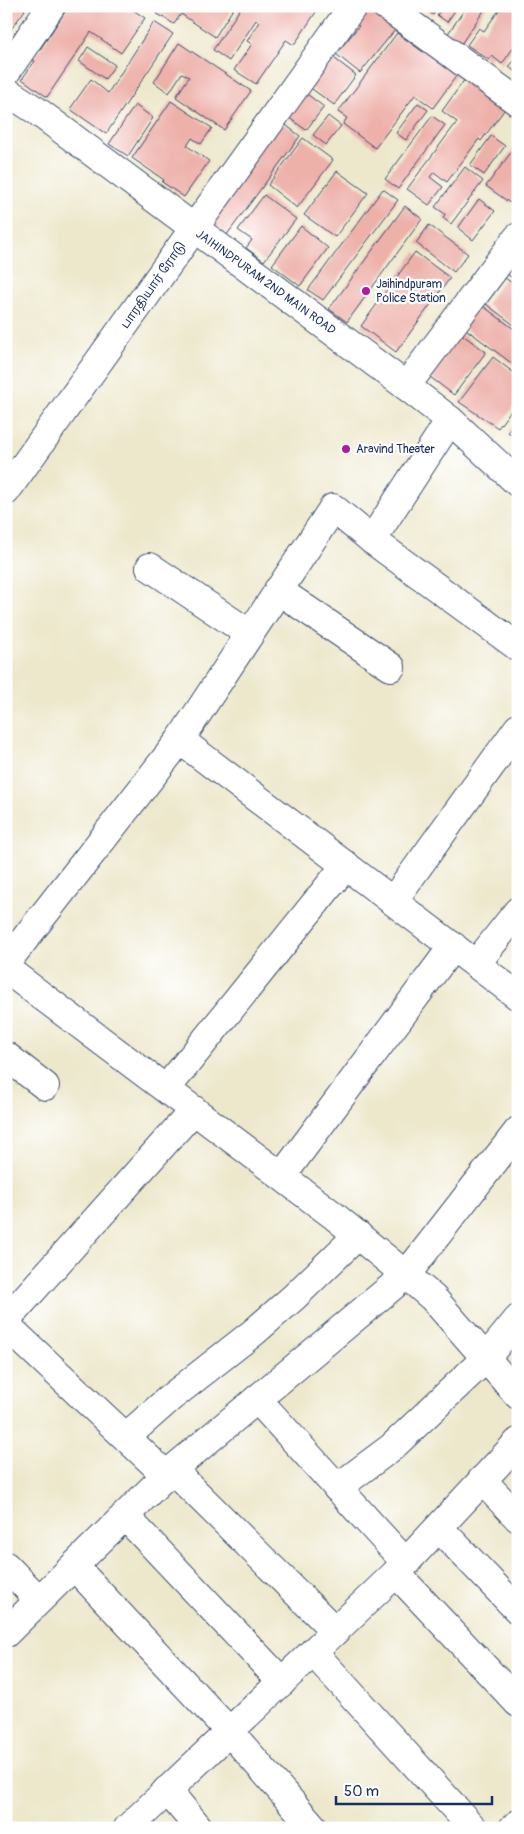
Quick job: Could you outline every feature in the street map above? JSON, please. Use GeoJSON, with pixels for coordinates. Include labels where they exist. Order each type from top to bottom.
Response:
{"type":"FeatureCollection","features":[{"type":"Feature","properties":{"kind":"street"},"geometry":{"type":"LineString","coordinates":[[6,72],[51,6]]}},
{"type":"Feature","properties":{"kind":"street","name":"பாரதியார் ரோடு"},"geometry":{"type":"LineString","coordinates":[[6,491],[353,6]]}},
{"type":"Feature","properties":{"kind":"street"},"geometry":{"type":"LineString","coordinates":[[386,6],[517,100]]}},
{"type":"Feature","properties":{"kind":"street","name":"JAIHINDPURAM 2ND MAIN ROAD"},"geometry":{"type":"LineString","coordinates":[[6,92],[37,111],[406,386],[450,420],[518,483]]}},
{"type":"Feature","properties":{"kind":"street"},"geometry":{"type":"LineString","coordinates":[[406,386],[518,236]]}},
{"type":"Feature","properties":{"kind":"street"},"geometry":{"type":"LineString","coordinates":[[372,540],[450,420]]}},
{"type":"Feature","properties":{"kind":"street"},"geometry":{"type":"LineString","coordinates":[[6,963],[180,740],[333,508],[372,540],[518,647]]}},
{"type":"Feature","properties":{"kind":"street"},"geometry":{"type":"LineString","coordinates":[[150,567],[250,634]]}},
{"type":"Feature","properties":{"kind":"street"},"geometry":{"type":"LineString","coordinates":[[278,590],[391,667]]}},
{"type":"Feature","properties":{"kind":"street"},"geometry":{"type":"LineString","coordinates":[[393,901],[518,728]]}},
{"type":"Feature","properties":{"kind":"street"},"geometry":{"type":"LineString","coordinates":[[180,740],[518,996]]}},
{"type":"Feature","properties":{"kind":"street"},"geometry":{"type":"LineString","coordinates":[[166,1089],[346,865]]}},
{"type":"Feature","properties":{"kind":"street"},"geometry":{"type":"LineString","coordinates":[[476,964],[518,911]]}},
{"type":"Feature","properties":{"kind":"street"},"geometry":{"type":"LineString","coordinates":[[282,1176],[453,946]]}},
{"type":"Feature","properties":{"kind":"street"},"geometry":{"type":"LineString","coordinates":[[6,969],[358,1235],[433,1298],[518,1395]]}},
{"type":"Feature","properties":{"kind":"street"},"geometry":{"type":"LineString","coordinates":[[6,1056],[46,1086]]}},
{"type":"Feature","properties":{"kind":"street"},"geometry":{"type":"LineString","coordinates":[[6,1320],[194,1110]]}},
{"type":"Feature","properties":{"kind":"street"},"geometry":{"type":"LineString","coordinates":[[6,1633],[170,1473],[406,1275],[518,1131]]}},
{"type":"Feature","properties":{"kind":"street"},"geometry":{"type":"LineString","coordinates":[[126,1438],[170,1398],[214,1366],[281,1309],[358,1235]]}},
{"type":"Feature","properties":{"kind":"street"},"geometry":{"type":"LineString","coordinates":[[337,1488],[392,1447],[486,1358],[518,1318]]}},
{"type":"Feature","properties":{"kind":"street"},"geometry":{"type":"LineString","coordinates":[[6,1324],[126,1438],[170,1473],[335,1631]]}},
{"type":"Feature","properties":{"kind":"street"},"geometry":{"type":"LineString","coordinates":[[257,1399],[337,1488],[401,1568],[518,1703]]}},
{"type":"Feature","properties":{"kind":"street"},"geometry":{"type":"LineString","coordinates":[[128,1828],[401,1568],[518,1442]]}},
{"type":"Feature","properties":{"kind":"street"},"geometry":{"type":"LineString","coordinates":[[482,1480],[518,1518]]}},
{"type":"Feature","properties":{"kind":"street"},"geometry":{"type":"LineString","coordinates":[[125,1516],[282,1682]]}},
{"type":"Feature","properties":{"kind":"street"},"geometry":{"type":"LineString","coordinates":[[439,1528],[518,1610]]}},
{"type":"Feature","properties":{"kind":"street"},"geometry":{"type":"LineString","coordinates":[[6,1566],[39,1600]]}},
{"type":"Feature","properties":{"kind":"street"},"geometry":{"type":"LineString","coordinates":[[74,1566],[229,1731],[314,1828]]}},
{"type":"Feature","properties":{"kind":"street"},"geometry":{"type":"LineString","coordinates":[[313,1652],[473,1828]]}},
{"type":"Feature","properties":{"kind":"street"},"geometry":{"type":"LineString","coordinates":[[167,1790],[199,1828]]}},
{"type":"Feature","properties":{"kind":"street"},"geometry":{"type":"LineString","coordinates":[[514,1828],[518,1824]]}},
{"type":"Feature","properties":{"kind":"building"},"geometry":{"type":"Polygon","coordinates":[[[6,6],[20,6],[25,10],[6,36],[6,6]]]}},
{"type":"Feature","properties":{"kind":"building"},"geometry":{"type":"Polygon","coordinates":[[[69,6],[127,6],[145,18],[121,53],[91,32],[47,97],[22,79],[69,6]]]}},
{"type":"Feature","properties":{"kind":"building"},"geometry":{"type":"Polygon","coordinates":[[[160,6],[235,6],[215,37],[181,14],[174,24],[156,13],[160,6]]]}},
{"type":"Feature","properties":{"kind":"building"},"geometry":{"type":"Polygon","coordinates":[[[242,6],[307,6],[316,12],[294,45],[286,40],[256,84],[234,70],[252,44],[247,41],[259,22],[256,20],[229,61],[213,50],[242,6]]]}},
{"type":"Feature","properties":{"kind":"building"},"geometry":{"type":"Polygon","coordinates":[[[357,6],[375,6],[399,25],[360,73],[336,54],[359,26],[348,18],[357,6]]]}},
{"type":"Feature","properties":{"kind":"building"},"geometry":{"type":"Polygon","coordinates":[[[421,6],[439,6],[433,15],[421,6]]]}},
{"type":"Feature","properties":{"kind":"building"},"geometry":{"type":"Polygon","coordinates":[[[443,6],[458,6],[447,22],[437,15],[443,6]]]}},
{"type":"Feature","properties":{"kind":"building"},"geometry":{"type":"Polygon","coordinates":[[[467,6],[487,6],[461,44],[447,35],[467,6]]]}},
{"type":"Feature","properties":{"kind":"building"},"geometry":{"type":"Polygon","coordinates":[[[502,6],[512,6],[518,10],[518,41],[502,64],[492,56],[489,60],[467,45],[479,28],[484,31],[502,6]]]}},
{"type":"Feature","properties":{"kind":"building"},"geometry":{"type":"Polygon","coordinates":[[[154,22],[173,34],[106,134],[70,109],[91,79],[108,93],[154,22]]]}},
{"type":"Feature","properties":{"kind":"building"},"geometry":{"type":"Polygon","coordinates":[[[397,33],[423,52],[424,50],[457,75],[433,108],[415,95],[375,148],[343,124],[347,118],[338,112],[397,33]]]}},
{"type":"Feature","properties":{"kind":"building"},"geometry":{"type":"Polygon","coordinates":[[[179,43],[251,91],[224,130],[176,97],[189,77],[182,73],[169,93],[154,82],[179,43]]]}},
{"type":"Feature","properties":{"kind":"building"},"geometry":{"type":"Polygon","coordinates":[[[88,47],[115,65],[105,79],[79,61],[88,47]]]}},
{"type":"Feature","properties":{"kind":"building"},"geometry":{"type":"Polygon","coordinates":[[[326,52],[356,75],[334,105],[301,81],[326,52]]]}},
{"type":"Feature","properties":{"kind":"building"},"geometry":{"type":"Polygon","coordinates":[[[518,55],[518,74],[509,67],[518,55]]]}},
{"type":"Feature","properties":{"kind":"building"},"geometry":{"type":"Polygon","coordinates":[[[465,79],[505,109],[481,141],[479,139],[447,182],[434,172],[430,177],[443,187],[429,205],[407,189],[457,122],[442,111],[465,79]]]}},
{"type":"Feature","properties":{"kind":"building"},"geometry":{"type":"Polygon","coordinates":[[[299,88],[324,107],[306,130],[281,112],[299,88]]]}},
{"type":"Feature","properties":{"kind":"building"},"geometry":{"type":"Polygon","coordinates":[[[171,101],[212,128],[201,144],[192,138],[187,146],[209,161],[184,197],[162,182],[164,180],[132,158],[171,101]]]}},
{"type":"Feature","properties":{"kind":"building"},"geometry":{"type":"Polygon","coordinates":[[[418,103],[428,110],[406,140],[396,133],[418,103]]]}},
{"type":"Feature","properties":{"kind":"building"},"geometry":{"type":"Polygon","coordinates":[[[135,105],[153,118],[128,156],[109,144],[135,105]]]}},
{"type":"Feature","properties":{"kind":"building"},"geometry":{"type":"Polygon","coordinates":[[[328,116],[341,126],[326,145],[313,135],[328,116]]]}},
{"type":"Feature","properties":{"kind":"building"},"geometry":{"type":"Polygon","coordinates":[[[432,116],[445,125],[398,189],[385,179],[432,116]]]}},
{"type":"Feature","properties":{"kind":"building"},"geometry":{"type":"Polygon","coordinates":[[[278,119],[300,136],[226,236],[204,219],[278,119]]]}},
{"type":"Feature","properties":{"kind":"building"},"geometry":{"type":"Polygon","coordinates":[[[491,136],[505,146],[484,175],[470,165],[491,136]]]}},
{"type":"Feature","properties":{"kind":"building"},"geometry":{"type":"Polygon","coordinates":[[[303,138],[333,160],[297,208],[268,185],[303,138]]]}},
{"type":"Feature","properties":{"kind":"building"},"geometry":{"type":"Polygon","coordinates":[[[518,143],[518,193],[510,203],[486,186],[518,143]]]}},
{"type":"Feature","properties":{"kind":"building"},"geometry":{"type":"Polygon","coordinates":[[[465,167],[483,181],[451,224],[443,218],[445,214],[435,207],[465,167]]]}},
{"type":"Feature","properties":{"kind":"building"},"geometry":{"type":"Polygon","coordinates":[[[337,171],[368,193],[335,237],[304,215],[337,171]]]}},
{"type":"Feature","properties":{"kind":"building"},"geometry":{"type":"Polygon","coordinates":[[[383,189],[398,200],[323,300],[308,290],[383,189]]]}},
{"type":"Feature","properties":{"kind":"building"},"geometry":{"type":"Polygon","coordinates":[[[264,195],[296,219],[264,261],[246,248],[252,240],[238,230],[264,195]]]}},
{"type":"Feature","properties":{"kind":"building"},"geometry":{"type":"Polygon","coordinates":[[[479,199],[495,211],[473,240],[458,228],[479,199]]]}},
{"type":"Feature","properties":{"kind":"building"},"geometry":{"type":"Polygon","coordinates":[[[405,206],[422,219],[347,322],[329,309],[405,206]]]}},
{"type":"Feature","properties":{"kind":"building"},"geometry":{"type":"Polygon","coordinates":[[[429,225],[468,254],[454,272],[416,243],[429,225]]]}},
{"type":"Feature","properties":{"kind":"building"},"geometry":{"type":"Polygon","coordinates":[[[301,226],[328,248],[300,286],[272,265],[301,226]]]}},
{"type":"Feature","properties":{"kind":"building"},"geometry":{"type":"Polygon","coordinates":[[[415,252],[450,278],[396,352],[361,326],[415,252]]]}},
{"type":"Feature","properties":{"kind":"building"},"geometry":{"type":"Polygon","coordinates":[[[518,259],[518,282],[507,274],[518,259]]]}},
{"type":"Feature","properties":{"kind":"building"},"geometry":{"type":"Polygon","coordinates":[[[505,278],[518,287],[518,328],[486,304],[505,278]]]}},
{"type":"Feature","properties":{"kind":"building"},"geometry":{"type":"Polygon","coordinates":[[[476,301],[518,332],[518,368],[459,324],[476,301]]]}},
{"type":"Feature","properties":{"kind":"building"},"geometry":{"type":"Polygon","coordinates":[[[453,328],[486,352],[454,395],[422,371],[453,328]]]}},
{"type":"Feature","properties":{"kind":"building"},"geometry":{"type":"Polygon","coordinates":[[[493,357],[518,376],[518,401],[498,428],[459,402],[493,357]]]}},
{"type":"Feature","properties":{"kind":"building"},"geometry":{"type":"Polygon","coordinates":[[[518,419],[518,440],[508,432],[518,419]]]}},
{"type":"Feature","properties":{"kind":"place","name":"Jaihindpuram Police Station"},"geometry":{"type":"Point","coordinates":[366,291]}},
{"type":"Feature","properties":{"kind":"place","name":"Aravind Theater"},"geometry":{"type":"Point","coordinates":[346,449]}}]}
